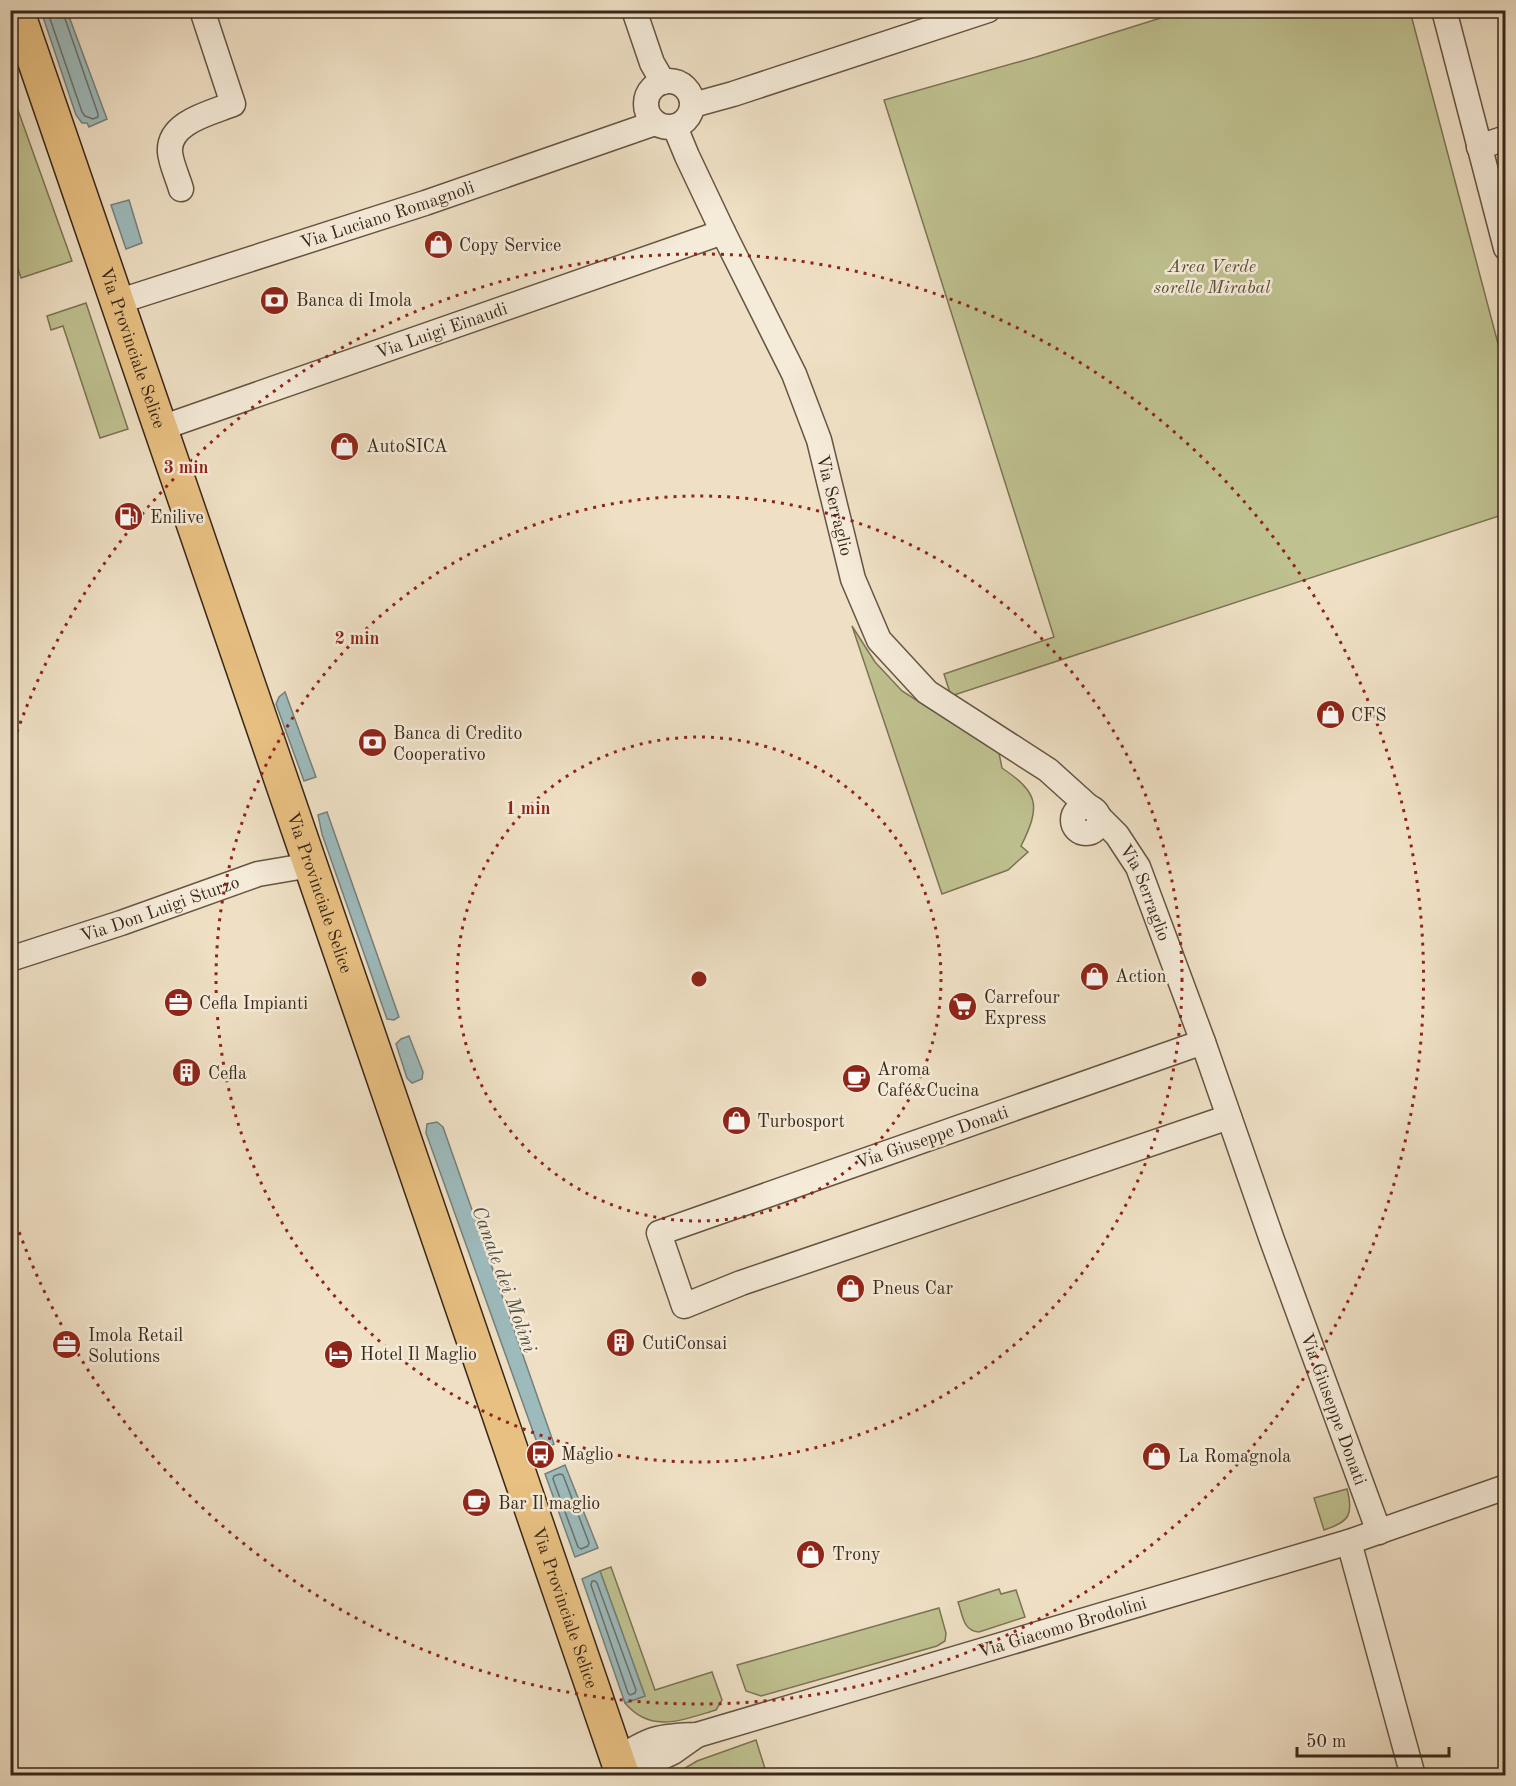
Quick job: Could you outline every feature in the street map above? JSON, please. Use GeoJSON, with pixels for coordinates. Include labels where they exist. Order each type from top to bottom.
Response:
{"type":"FeatureCollection","features":[{"type":"Feature","properties":{"kind":"main road","name":"Via Provinciale Selice"},"geometry":{"type":"LineString","coordinates":[[17,10],[311,865],[629,1758]]}},
{"type":"Feature","properties":{"kind":"street"},"geometry":{"type":"LineString","coordinates":[[181,189],[170,153],[172,139],[179,129],[193,120],[233,104],[202,10]]}},
{"type":"Feature","properties":{"kind":"street"},"geometry":{"type":"LineString","coordinates":[[634,10],[652,63],[663,82],[671,81],[684,86],[692,98],[692,111],[687,121],[665,125]]}},
{"type":"Feature","properties":{"kind":"street"},"geometry":{"type":"LineString","coordinates":[[693,105],[988,10]]}},
{"type":"Feature","properties":{"kind":"street"},"geometry":{"type":"LineString","coordinates":[[1444,10],[1506,248]]}},
{"type":"Feature","properties":{"kind":"street","name":"Via Serraglio"},"geometry":{"type":"LineString","coordinates":[[663,82],[651,89],[647,96],[647,111],[665,125],[687,156],[794,374],[819,440],[853,579],[879,640],[927,692],[1048,770],[1070,789],[1089,817],[1131,857],[1138,867],[1203,1042]]}},
{"type":"Feature","properties":{"kind":"street","name":"Via Luciano Romagnoli"},"geometry":{"type":"LineString","coordinates":[[117,302],[665,125]]}},
{"type":"Feature","properties":{"kind":"street"},"geometry":{"type":"LineString","coordinates":[[1479,147],[1506,138]]}},
{"type":"Feature","properties":{"kind":"street","name":"Via Luigi Einaudi"},"geometry":{"type":"LineString","coordinates":[[161,429],[723,232]]}},
{"type":"Feature","properties":{"kind":"street","name":"Via Don Luigi Sturzo"},"geometry":{"type":"LineString","coordinates":[[10,959],[121,923],[258,874],[311,865]]}},
{"type":"Feature","properties":{"kind":"street","name":"Via Giuseppe Donati"},"geometry":{"type":"LineString","coordinates":[[1229,1117],[741,1283],[684,1306],[659,1233],[1203,1042],[1272,1240],[1379,1532]]}},
{"type":"Feature","properties":{"kind":"street","name":"Via Giacomo Brodolini"},"geometry":{"type":"LineString","coordinates":[[629,1758],[664,1736],[697,1735],[1349,1542],[1506,1487]]}},
{"type":"Feature","properties":{"kind":"street"},"geometry":{"type":"LineString","coordinates":[[1349,1542],[1355,1556],[1413,1776]]}},
{"type":"Feature","properties":{"kind":"green space","name":"Area Verde sorelle Mirabal"},"geometry":{"type":"Polygon","coordinates":[[[1183,11],[1410,11],[1505,370],[1505,514],[951,696],[944,674],[1054,637],[884,100],[1036,57],[1183,11]]]}},
{"type":"Feature","properties":{"kind":"green space"},"geometry":{"type":"Polygon","coordinates":[[[10,88],[72,261],[21,278],[11,247],[10,88]]]}},
{"type":"Feature","properties":{"kind":"green space"},"geometry":{"type":"Polygon","coordinates":[[[86,303],[128,429],[100,438],[63,326],[51,330],[47,316],[86,303]]]}},
{"type":"Feature","properties":{"kind":"green space"},"geometry":{"type":"Polygon","coordinates":[[[852,626],[875,662],[902,691],[999,753],[1002,768],[1030,793],[1034,810],[1021,846],[1028,852],[1008,870],[942,894],[852,626]]]}},
{"type":"Feature","properties":{"kind":"green space"},"geometry":{"type":"Polygon","coordinates":[[[1347,1489],[1350,1505],[1348,1516],[1339,1524],[1324,1530],[1314,1498],[1347,1489]]]}},
{"type":"Feature","properties":{"kind":"green space"},"geometry":{"type":"Polygon","coordinates":[[[611,1567],[655,1690],[712,1672],[722,1700],[716,1710],[667,1722],[645,1719],[625,1703],[645,1696],[600,1571],[611,1567]]]}},
{"type":"Feature","properties":{"kind":"green space"},"geometry":{"type":"Polygon","coordinates":[[[999,1589],[1001,1594],[1016,1590],[1025,1617],[979,1632],[970,1629],[964,1622],[958,1602],[999,1589]]]}},
{"type":"Feature","properties":{"kind":"green space"},"geometry":{"type":"Polygon","coordinates":[[[939,1608],[946,1633],[945,1641],[937,1646],[761,1696],[746,1691],[737,1665],[939,1608]]]}},
{"type":"Feature","properties":{"kind":"green space"},"geometry":{"type":"Polygon","coordinates":[[[756,1740],[767,1775],[675,1776],[697,1761],[756,1740]]]}},
{"type":"Feature","properties":{"kind":"water"},"geometry":{"type":"Polygon","coordinates":[[[41,11],[67,11],[107,119],[89,127],[87,123],[82,123],[76,115],[41,11]]]}},
{"type":"Feature","properties":{"kind":"water"},"geometry":{"type":"Polygon","coordinates":[[[129,200],[142,243],[126,249],[111,205],[129,200]]]}},
{"type":"Feature","properties":{"kind":"water"},"geometry":{"type":"Polygon","coordinates":[[[285,692],[316,777],[304,781],[276,704],[285,692]]]}},
{"type":"Feature","properties":{"kind":"water"},"geometry":{"type":"Polygon","coordinates":[[[327,812],[399,1017],[394,1020],[387,1019],[322,834],[318,815],[327,812]]]}},
{"type":"Feature","properties":{"kind":"water"},"geometry":{"type":"Polygon","coordinates":[[[409,1036],[423,1072],[422,1079],[412,1083],[407,1078],[396,1044],[409,1036]]]}},
{"type":"Feature","properties":{"kind":"water"},"geometry":{"type":"Polygon","coordinates":[[[437,1122],[443,1127],[554,1444],[540,1451],[426,1133],[427,1124],[437,1122]]]}},
{"type":"Feature","properties":{"kind":"water"},"geometry":{"type":"Polygon","coordinates":[[[565,1465],[598,1548],[575,1557],[545,1474],[565,1465]]]}},
{"type":"Feature","properties":{"kind":"water"},"geometry":{"type":"Polygon","coordinates":[[[600,1571],[645,1696],[625,1703],[582,1579],[600,1571]]]}},
{"type":"Feature","properties":{"kind":"place","name":"Copy Service"},"geometry":{"type":"Point","coordinates":[438,245]}},
{"type":"Feature","properties":{"kind":"place","name":"Banca di Imola"},"geometry":{"type":"Point","coordinates":[275,300]}},
{"type":"Feature","properties":{"kind":"place","name":"AutoSICA"},"geometry":{"type":"Point","coordinates":[345,446]}},
{"type":"Feature","properties":{"kind":"place","name":"Enilive"},"geometry":{"type":"Point","coordinates":[129,517]}},
{"type":"Feature","properties":{"kind":"place","name":"CFS"},"geometry":{"type":"Point","coordinates":[1330,715]}},
{"type":"Feature","properties":{"kind":"place","name":"Banca di Credito Cooperativo"},"geometry":{"type":"Point","coordinates":[372,743]}},
{"type":"Feature","properties":{"kind":"place","name":"Action"},"geometry":{"type":"Point","coordinates":[1094,976]}},
{"type":"Feature","properties":{"kind":"place","name":"Cefla Impianti"},"geometry":{"type":"Point","coordinates":[178,1003]}},
{"type":"Feature","properties":{"kind":"place","name":"Carrefour Express"},"geometry":{"type":"Point","coordinates":[963,1007]}},
{"type":"Feature","properties":{"kind":"place","name":"Cefla"},"geometry":{"type":"Point","coordinates":[187,1073]}},
{"type":"Feature","properties":{"kind":"place","name":"Aroma Café&Cucina"},"geometry":{"type":"Point","coordinates":[856,1079]}},
{"type":"Feature","properties":{"kind":"place","name":"Turbosport"},"geometry":{"type":"Point","coordinates":[736,1121]}},
{"type":"Feature","properties":{"kind":"place","name":"Pneus Car"},"geometry":{"type":"Point","coordinates":[851,1288]}},
{"type":"Feature","properties":{"kind":"place","name":"CutiConsai"},"geometry":{"type":"Point","coordinates":[621,1343]}},
{"type":"Feature","properties":{"kind":"place","name":"Imola Retail Solutions"},"geometry":{"type":"Point","coordinates":[67,1345]}},
{"type":"Feature","properties":{"kind":"place","name":"Hotel Il Maglio"},"geometry":{"type":"Point","coordinates":[339,1354]}},
{"type":"Feature","properties":{"kind":"place","name":"Maglio"},"geometry":{"type":"Point","coordinates":[540,1454]}},
{"type":"Feature","properties":{"kind":"place","name":"La Romagnola"},"geometry":{"type":"Point","coordinates":[1157,1456]}},
{"type":"Feature","properties":{"kind":"place","name":"Bar Il maglio"},"geometry":{"type":"Point","coordinates":[477,1503]}},
{"type":"Feature","properties":{"kind":"place","name":"Trony"},"geometry":{"type":"Point","coordinates":[811,1554]}},
{"type":"Feature","properties":{"kind":"water label","name":"Canale dei Molini"},"geometry":{"type":"Point","coordinates":[505,1279]}}]}
